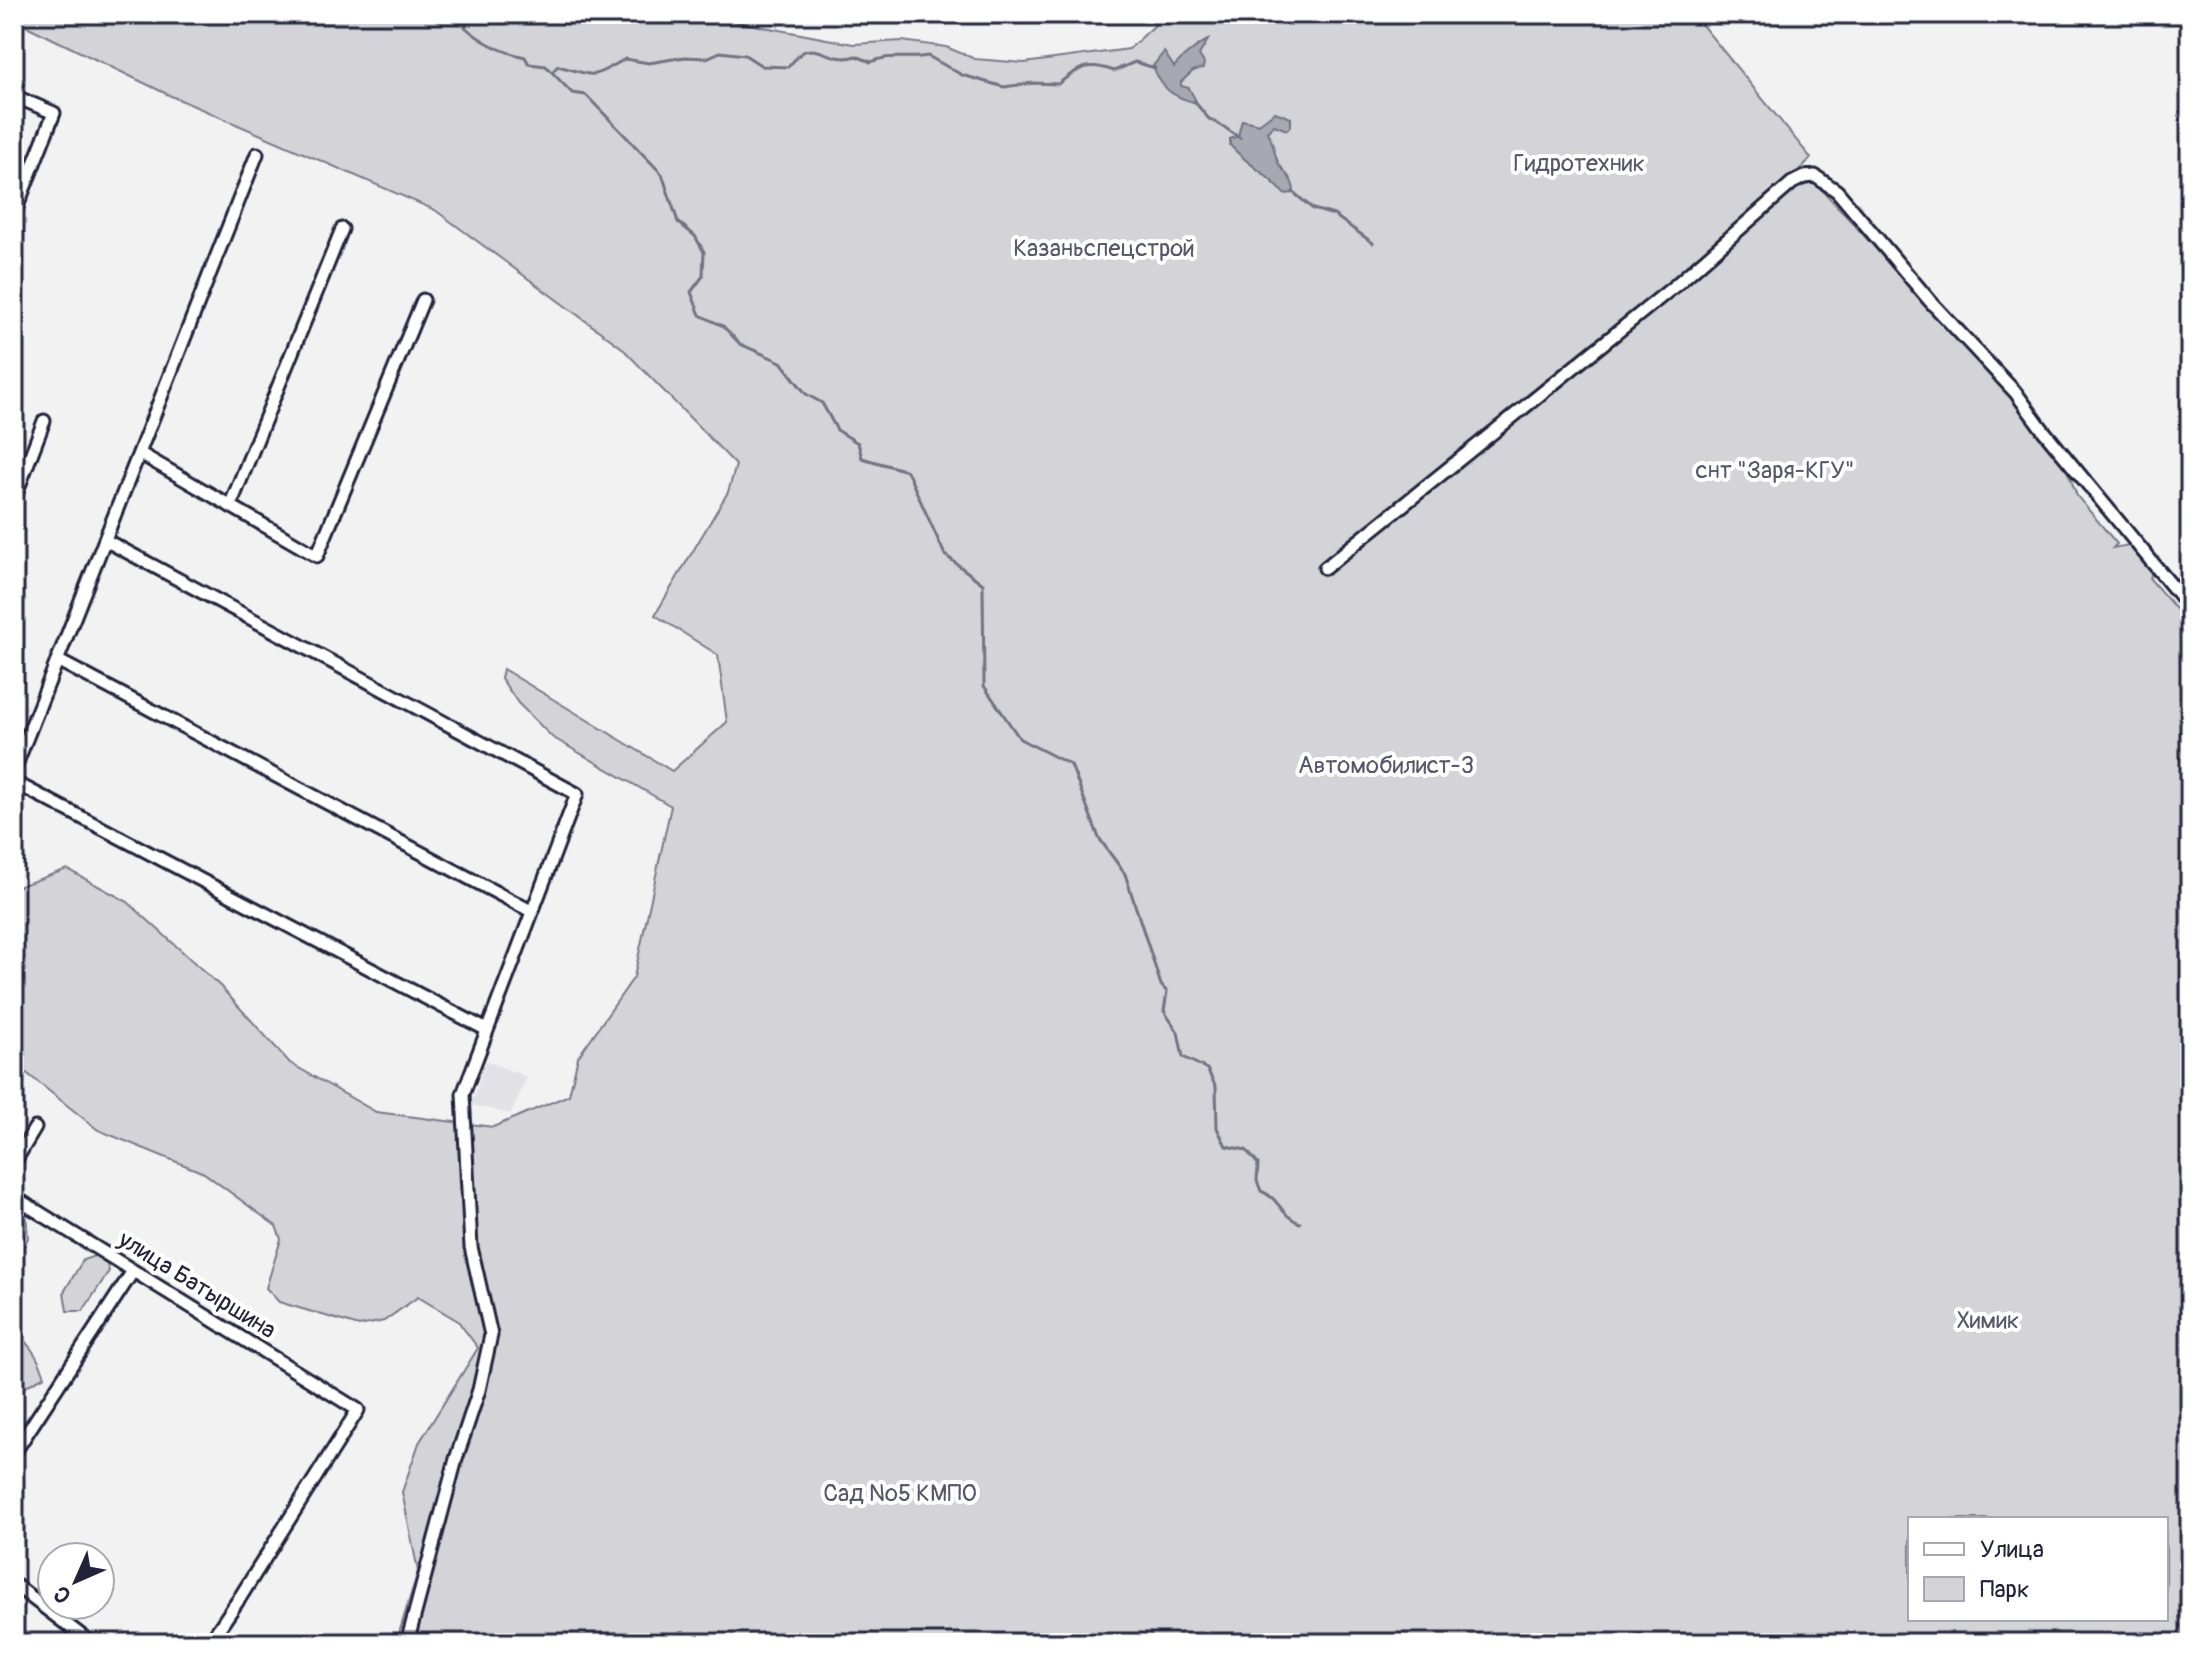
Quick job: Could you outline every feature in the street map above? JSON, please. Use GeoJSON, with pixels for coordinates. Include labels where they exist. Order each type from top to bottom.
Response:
{"type":"FeatureCollection","features":[{"type":"Feature","properties":{"kind":"street"},"geometry":{"type":"LineString","coordinates":[[14,96],[54,113],[14,214]]}},
{"type":"Feature","properties":{"kind":"street"},"geometry":{"type":"LineString","coordinates":[[14,770],[257,154]]}},
{"type":"Feature","properties":{"kind":"street"},"geometry":{"type":"LineString","coordinates":[[1325,568],[1677,284],[1792,183],[1815,176],[1837,191],[1930,301],[2016,393],[2190,608]]}},
{"type":"Feature","properties":{"kind":"street"},"geometry":{"type":"LineString","coordinates":[[230,506],[342,229]]}},
{"type":"Feature","properties":{"kind":"street"},"geometry":{"type":"LineString","coordinates":[[139,453],[317,556],[423,300]]}},
{"type":"Feature","properties":{"kind":"street"},"geometry":{"type":"LineString","coordinates":[[14,499],[44,421]]}},
{"type":"Feature","properties":{"kind":"street"},"geometry":{"type":"LineString","coordinates":[[105,540],[577,794],[463,1094],[471,1247],[491,1335],[479,1390],[456,1459],[407,1643]]}},
{"type":"Feature","properties":{"kind":"street"},"geometry":{"type":"LineString","coordinates":[[57,660],[531,911]]}},
{"type":"Feature","properties":{"kind":"street"},"geometry":{"type":"LineString","coordinates":[[14,782],[487,1030]]}},
{"type":"Feature","properties":{"kind":"street"},"geometry":{"type":"LineString","coordinates":[[14,1163],[35,1128]]}},
{"type":"Feature","properties":{"kind":"street","name":"улица Батыршина"},"geometry":{"type":"LineString","coordinates":[[14,1197],[358,1410],[209,1643]]}},
{"type":"Feature","properties":{"kind":"street"},"geometry":{"type":"LineString","coordinates":[[14,1453],[133,1271]]}},
{"type":"Feature","properties":{"kind":"street"},"geometry":{"type":"LineString","coordinates":[[14,1584],[91,1643]]}},
{"type":"Feature","properties":{"kind":"shaded area"},"geometry":{"type":"Polygon","coordinates":[[[1208,40],[1199,55],[1204,63],[1203,68],[1193,71],[1181,82],[1181,86],[1189,88],[1197,103],[1175,95],[1160,81],[1153,66],[1164,52],[1174,67],[1208,40]]]}},
{"type":"Feature","properties":{"kind":"shaded area"},"geometry":{"type":"Polygon","coordinates":[[[1275,112],[1291,118],[1287,130],[1274,125],[1267,132],[1294,193],[1284,194],[1230,145],[1230,139],[1238,136],[1242,120],[1259,124],[1275,112]]]}},
{"type":"Feature","properties":{"kind":"shaded area"},"geometry":{"type":"Polygon","coordinates":[[[486,1061],[527,1077],[511,1114],[471,1105],[486,1061]]]}},
{"type":"Feature","properties":{"kind":"green space"},"geometry":{"type":"Polygon","coordinates":[[[14,14],[613,14],[645,18],[717,18],[853,44],[902,41],[946,47],[975,59],[1024,63],[1129,49],[1167,14],[1693,14],[1811,158],[1611,333],[1576,357],[1556,377],[1318,568],[1326,573],[1576,373],[1798,186],[1816,183],[2014,400],[2067,469],[2077,496],[2117,544],[2113,548],[2129,545],[2152,570],[2150,579],[2190,625],[2190,1643],[396,1643],[418,1571],[402,1492],[419,1443],[478,1348],[458,1321],[418,1297],[384,1321],[359,1326],[279,1302],[266,1288],[281,1239],[276,1226],[204,1173],[98,1130],[19,1067],[14,1071],[14,895],[17,887],[67,869],[128,902],[220,986],[290,1063],[376,1112],[493,1127],[569,1095],[578,1057],[634,977],[671,806],[552,737],[518,703],[501,678],[503,669],[672,771],[727,722],[718,655],[655,615],[728,492],[736,465],[621,347],[435,210],[171,96],[14,20],[14,14]]]}},
{"type":"Feature","properties":{"kind":"green space"},"geometry":{"type":"Polygon","coordinates":[[[25,1200],[28,1238],[14,1265],[14,1201],[25,1200]]]}},
{"type":"Feature","properties":{"kind":"green space"},"geometry":{"type":"Polygon","coordinates":[[[103,1253],[109,1271],[83,1311],[67,1311],[64,1292],[83,1260],[103,1253]]]}},
{"type":"Feature","properties":{"kind":"green space"},"geometry":{"type":"Polygon","coordinates":[[[14,1331],[33,1351],[45,1376],[23,1388],[14,1389],[14,1331]]]}},
{"type":"Feature","properties":{"kind":"waterway"},"geometry":{"type":"LineString","coordinates":[[436,14],[446,14]]}},
{"type":"Feature","properties":{"kind":"waterway"},"geometry":{"type":"LineString","coordinates":[[446,14],[468,18],[470,20],[465,27],[479,38],[500,50],[525,57],[529,64],[546,66],[572,93],[586,95],[662,174],[678,222],[695,236],[704,252],[703,276],[691,292],[700,315],[723,326],[740,344],[781,362],[806,394],[822,403],[837,430],[858,443],[862,458],[907,471],[945,555],[983,584],[984,686],[1020,739],[1071,765],[1099,838],[1125,874],[1161,985],[1167,992],[1164,1011],[1178,1032],[1183,1057],[1207,1069],[1216,1087],[1217,1128],[1226,1146],[1246,1150],[1258,1164],[1257,1181],[1261,1191],[1300,1223]]}},
{"type":"Feature","properties":{"kind":"waterway"},"geometry":{"type":"LineString","coordinates":[[554,70],[558,66],[593,74],[625,59],[649,63],[685,57],[707,58],[720,52],[745,55],[762,66],[788,67],[801,53],[809,50],[841,58],[856,56],[871,62],[886,58],[928,56],[962,75],[1004,87],[1058,84],[1090,66],[1114,71],[1135,62],[1155,68]]}},
{"type":"Feature","properties":{"kind":"waterway"},"geometry":{"type":"LineString","coordinates":[[1194,101],[1209,119],[1240,138]]}},
{"type":"Feature","properties":{"kind":"waterway"},"geometry":{"type":"LineString","coordinates":[[1293,192],[1313,209],[1334,215],[1373,243]]}},
{"type":"Feature","properties":{"kind":"park label","name":"Гидротехник"},"geometry":{"type":"Point","coordinates":[1579,163]}},
{"type":"Feature","properties":{"kind":"park label","name":"Казаньспецстрой"},"geometry":{"type":"Point","coordinates":[1104,248]}},
{"type":"Feature","properties":{"kind":"park label","name":"снт \"Заря-КГУ\""},"geometry":{"type":"Point","coordinates":[1775,470]}},
{"type":"Feature","properties":{"kind":"park label","name":"Автомобилист-3"},"geometry":{"type":"Point","coordinates":[1386,765]}},
{"type":"Feature","properties":{"kind":"park label","name":"Химик"},"geometry":{"type":"Point","coordinates":[1988,1320]}},
{"type":"Feature","properties":{"kind":"park label","name":"Сад №5 КМПО"},"geometry":{"type":"Point","coordinates":[900,1493]}}]}
